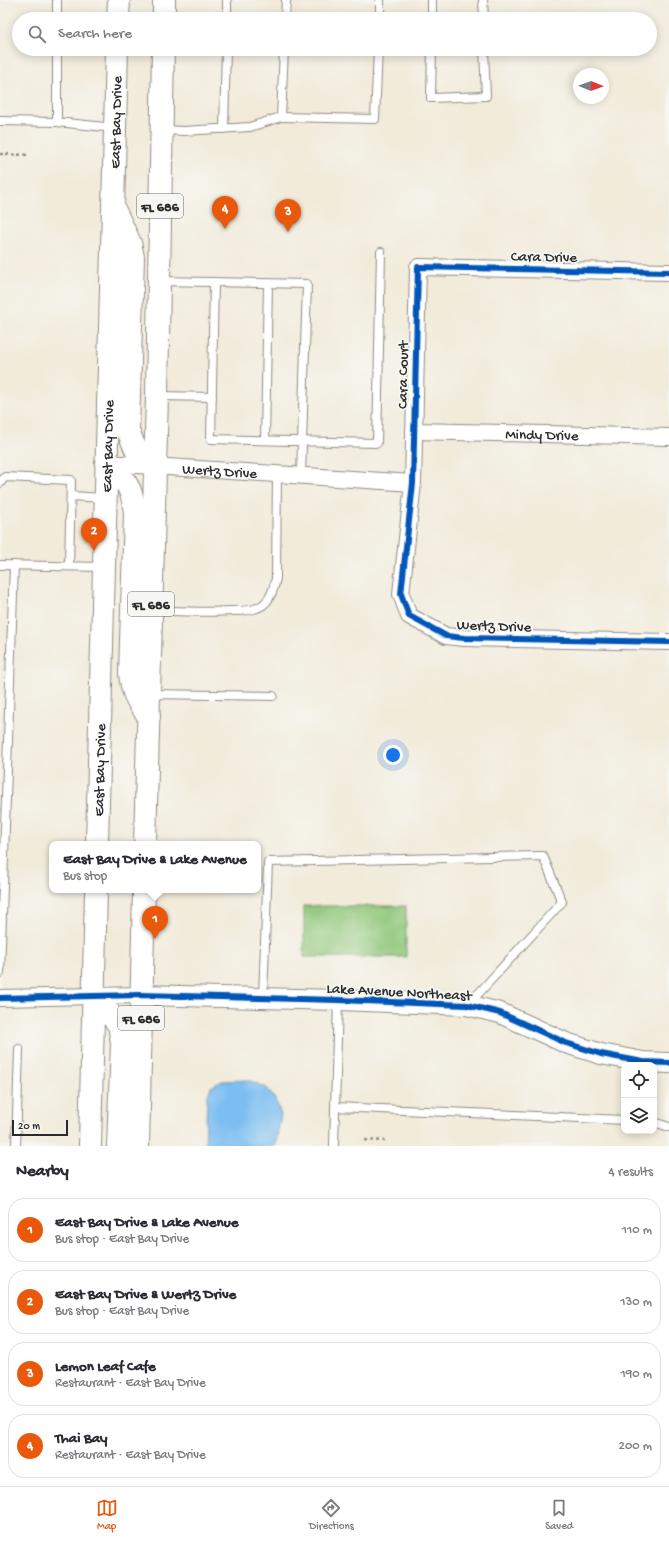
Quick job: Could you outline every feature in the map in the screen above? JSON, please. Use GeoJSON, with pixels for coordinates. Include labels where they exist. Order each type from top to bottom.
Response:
{"type":"FeatureCollection","features":[{"type":"Feature","properties":{"kind":"main road"},"geometry":{"type":"LineString","coordinates":[[118,12],[119,0]]}},
{"type":"Feature","properties":{"kind":"main road"},"geometry":{"type":"LineString","coordinates":[[164,0],[164,12]]}},
{"type":"Feature","properties":{"kind":"main road","name":"East Bay Drive"},"geometry":{"type":"LineString","coordinates":[[97,841],[103,567],[118,56]]}},
{"type":"Feature","properties":{"kind":"main road","name":"FL 686"},"geometry":{"type":"LineString","coordinates":[[145,841],[157,396],[163,56]]}},
{"type":"Feature","properties":{"kind":"main road"},"geometry":{"type":"LineString","coordinates":[[113,208],[130,243],[133,257],[128,431],[137,452],[155,466]]}},
{"type":"Feature","properties":{"kind":"main road"},"geometry":{"type":"LineString","coordinates":[[106,462],[124,479],[129,487],[133,499],[134,513],[130,673],[136,699],[148,716]]}},
{"type":"Feature","properties":{"kind":"main road"},"geometry":{"type":"LineString","coordinates":[[90,1146],[96,893]]}},
{"type":"Feature","properties":{"kind":"main road","name":"FL 686"},"geometry":{"type":"LineString","coordinates":[[138,1146],[144,893]]}},
{"type":"Feature","properties":{"kind":"main road"},"geometry":{"type":"LineString","coordinates":[[93,996],[118,1025],[122,1043],[118,1146]]}},
{"type":"Feature","properties":{"kind":"street","name":"Cara Drive"},"geometry":{"type":"LineString","coordinates":[[418,267],[669,272]]}},
{"type":"Feature","properties":{"kind":"street","name":"Cara Court"},"geometry":{"type":"LineString","coordinates":[[413,484],[418,267]]}},
{"type":"Feature","properties":{"kind":"street","name":"Mindy Drive"},"geometry":{"type":"LineString","coordinates":[[414,431],[669,437]]}},
{"type":"Feature","properties":{"kind":"street","name":"Wertz Drive"},"geometry":{"type":"LineString","coordinates":[[106,462],[413,484],[401,594],[409,616],[446,636],[464,638],[669,642]]}},
{"type":"Feature","properties":{"kind":"street"},"geometry":{"type":"LineString","coordinates":[[0,998],[141,995]]}},
{"type":"Feature","properties":{"kind":"street","name":"Lake Avenue Northeast"},"geometry":{"type":"LineString","coordinates":[[141,995],[338,1000],[467,1006],[500,1013],[566,1043],[601,1054],[643,1062],[669,1063]]}},
{"type":"Feature","properties":{"kind":"lane"},"geometry":{"type":"LineString","coordinates":[[57,12],[58,0]]}},
{"type":"Feature","properties":{"kind":"lane"},"geometry":{"type":"LineString","coordinates":[[227,0],[227,12]]}},
{"type":"Feature","properties":{"kind":"lane"},"geometry":{"type":"LineString","coordinates":[[285,12],[286,0]]}},
{"type":"Feature","properties":{"kind":"lane"},"geometry":{"type":"LineString","coordinates":[[380,0],[380,12]]}},
{"type":"Feature","properties":{"kind":"lane"},"geometry":{"type":"LineString","coordinates":[[432,0],[432,12]]}},
{"type":"Feature","properties":{"kind":"lane"},"geometry":{"type":"LineString","coordinates":[[483,0],[484,12]]}},
{"type":"Feature","properties":{"kind":"lane"},"geometry":{"type":"LineString","coordinates":[[57,56],[57,122]]}},
{"type":"Feature","properties":{"kind":"lane"},"geometry":{"type":"LineString","coordinates":[[224,129],[226,56]]}},
{"type":"Feature","properties":{"kind":"lane"},"geometry":{"type":"LineString","coordinates":[[281,117],[284,56]]}},
{"type":"Feature","properties":{"kind":"lane"},"geometry":{"type":"LineString","coordinates":[[161,130],[184,131],[250,127],[281,117],[375,119],[378,56]]}},
{"type":"Feature","properties":{"kind":"lane"},"geometry":{"type":"LineString","coordinates":[[432,56],[431,98],[486,96],[484,56]]}},
{"type":"Feature","properties":{"kind":"lane"},"geometry":{"type":"LineString","coordinates":[[0,121],[57,122],[115,128]]}},
{"type":"Feature","properties":{"kind":"lane"},"geometry":{"type":"LineString","coordinates":[[214,282],[211,439],[377,443],[381,252]]}},
{"type":"Feature","properties":{"kind":"lane"},"geometry":{"type":"LineString","coordinates":[[158,281],[307,284],[301,476]]}},
{"type":"Feature","properties":{"kind":"lane"},"geometry":{"type":"LineString","coordinates":[[265,440],[268,284]]}},
{"type":"Feature","properties":{"kind":"lane"},"geometry":{"type":"LineString","coordinates":[[157,396],[212,397]]}},
{"type":"Feature","properties":{"kind":"lane"},"geometry":{"type":"LineString","coordinates":[[151,610],[218,612],[238,611],[258,608],[269,598],[274,588],[276,578],[277,474]]}},
{"type":"Feature","properties":{"kind":"lane"},"geometry":{"type":"LineString","coordinates":[[0,483],[6,477],[71,480],[69,566]]}},
{"type":"Feature","properties":{"kind":"lane"},"geometry":{"type":"LineString","coordinates":[[71,496],[105,498]]}},
{"type":"Feature","properties":{"kind":"lane"},"geometry":{"type":"LineString","coordinates":[[0,565],[103,567]]}},
{"type":"Feature","properties":{"kind":"lane"},"geometry":{"type":"LineString","coordinates":[[0,973],[4,745],[14,566]]}},
{"type":"Feature","properties":{"kind":"lane"},"geometry":{"type":"LineString","coordinates":[[149,694],[273,696]]}},
{"type":"Feature","properties":{"kind":"lane"},"geometry":{"type":"LineString","coordinates":[[263,998],[268,862],[543,856],[562,902],[467,1006]]}},
{"type":"Feature","properties":{"kind":"lane"},"geometry":{"type":"LineString","coordinates":[[334,1146],[338,1000]]}},
{"type":"Feature","properties":{"kind":"lane"},"geometry":{"type":"LineString","coordinates":[[16,1146],[19,1049]]}},
{"type":"Feature","properties":{"kind":"lane"},"geometry":{"type":"LineString","coordinates":[[335,1107],[621,1120]]}},
{"type":"Feature","properties":{"kind":"lane"},"geometry":{"type":"LineString","coordinates":[[657,1123],[669,1127]]}},
{"type":"Feature","properties":{"kind":"path"},"geometry":{"type":"LineString","coordinates":[[0,154],[28,156]]}},
{"type":"Feature","properties":{"kind":"path"},"geometry":{"type":"LineString","coordinates":[[365,1140],[385,1141]]}},
{"type":"Feature","properties":{"kind":"green space"},"geometry":{"type":"Polygon","coordinates":[[[304,906],[406,906],[406,957],[304,957],[304,906]]]}},
{"type":"Feature","properties":{"kind":"water"},"geometry":{"type":"Polygon","coordinates":[[[248,1080],[267,1088],[276,1101],[281,1115],[275,1146],[205,1146],[207,1098],[211,1087],[222,1081],[248,1080]]]}},
{"type":"Feature","properties":{"kind":"cycle path"},"geometry":{"type":"LineString","coordinates":[[669,272],[418,267],[413,483],[401,594],[409,616],[446,636],[464,638],[669,642]]}},
{"type":"Feature","properties":{"kind":"cycle path"},"geometry":{"type":"LineString","coordinates":[[0,998],[141,995],[467,1005],[500,1013],[566,1043],[601,1054],[643,1062],[669,1063]]}},
{"type":"Feature","properties":{"kind":"place","name":"Thai Bay"},"geometry":{"type":"Point","coordinates":[225,229]}},
{"type":"Feature","properties":{"kind":"place","name":"Lemon Leaf Cafe"},"geometry":{"type":"Point","coordinates":[288,232]}},
{"type":"Feature","properties":{"kind":"place","name":"East Bay Drive & Wertz Drive"},"geometry":{"type":"Point","coordinates":[94,551]}},
{"type":"Feature","properties":{"kind":"place","name":"East Bay Drive & Lake Avenue"},"geometry":{"type":"Point","coordinates":[155,939]}}]}
